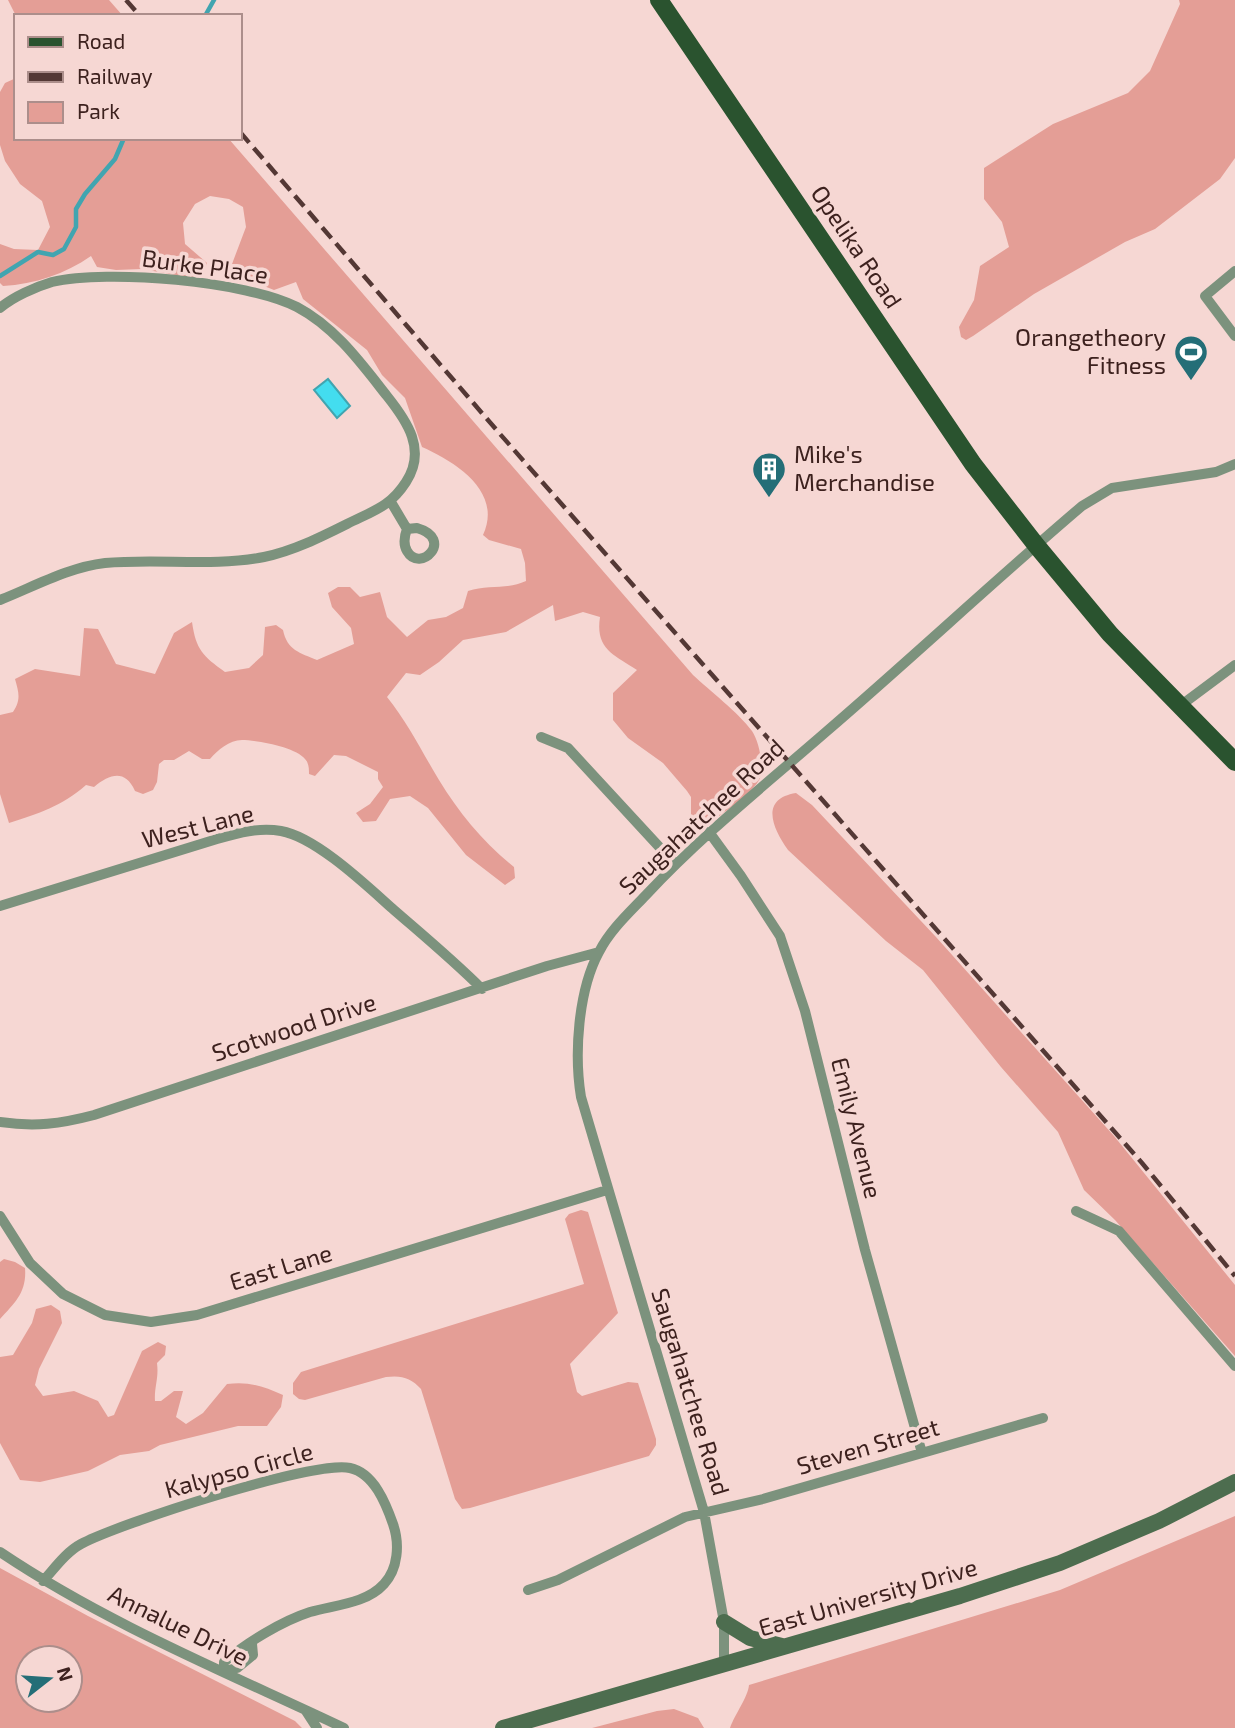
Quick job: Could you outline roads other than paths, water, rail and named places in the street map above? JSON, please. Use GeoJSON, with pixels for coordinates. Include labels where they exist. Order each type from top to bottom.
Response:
{"type":"FeatureCollection","features":[{"type":"Feature","properties":{"kind":"main road","name":"Opelika Road"},"geometry":{"type":"LineString","coordinates":[[659,0],[944,421],[1016,519],[1110,634],[1235,762]]}},
{"type":"Feature","properties":{"kind":"main road","name":"East University Drive"},"geometry":{"type":"LineString","coordinates":[[503,1728],[960,1596],[1060,1563],[1159,1521],[1235,1482]]}},
{"type":"Feature","properties":{"kind":"main road"},"geometry":{"type":"LineString","coordinates":[[724,1622],[750,1638],[782,1646]]}},
{"type":"Feature","properties":{"kind":"street"},"geometry":{"type":"LineString","coordinates":[[1235,271],[1205,296],[1235,336]]}},
{"type":"Feature","properties":{"kind":"street","name":"Burke Place"},"geometry":{"type":"LineString","coordinates":[[0,308],[8,301],[51,282],[98,276],[224,286],[270,295],[299,308],[325,326],[358,359],[407,421],[414,443],[413,465],[408,480],[391,502],[278,554],[231,561],[103,564],[72,572],[0,600]]}},
{"type":"Feature","properties":{"kind":"street","name":"Saugahatchee Road"},"geometry":{"type":"LineString","coordinates":[[724,1665],[724,1622],[704,1512],[586,1118],[578,1076],[578,1039],[582,1009],[599,952],[619,924],[709,832],[837,723],[1082,506],[1112,488],[1216,472],[1235,464]]}},
{"type":"Feature","properties":{"kind":"street"},"geometry":{"type":"LineString","coordinates":[[391,502],[407,529]]}},
{"type":"Feature","properties":{"kind":"street"},"geometry":{"type":"LineString","coordinates":[[1180,706],[1235,665]]}},
{"type":"Feature","properties":{"kind":"street"},"geometry":{"type":"LineString","coordinates":[[541,737],[568,748],[675,864]]}},
{"type":"Feature","properties":{"kind":"street","name":"West Lane"},"geometry":{"type":"LineString","coordinates":[[0,906],[217,839],[249,831],[281,831],[311,843],[362,882],[459,965],[482,989]]}},
{"type":"Feature","properties":{"kind":"street","name":"Emily Avenue"},"geometry":{"type":"LineString","coordinates":[[709,832],[780,936],[805,1011],[864,1250],[922,1453]]}},
{"type":"Feature","properties":{"kind":"street","name":"Scotwood Drive"},"geometry":{"type":"LineString","coordinates":[[0,1122],[30,1126],[63,1123],[94,1115],[547,966],[599,952]]}},
{"type":"Feature","properties":{"kind":"street","name":"East Lane"},"geometry":{"type":"LineString","coordinates":[[0,1216],[30,1263],[63,1294],[105,1315],[151,1322],[197,1315],[607,1190]]}},
{"type":"Feature","properties":{"kind":"street"},"geometry":{"type":"LineString","coordinates":[[1076,1211],[1119,1231],[1235,1366]]}},
{"type":"Feature","properties":{"kind":"street","name":"Steven Street"},"geometry":{"type":"LineString","coordinates":[[528,1590],[558,1580],[685,1517],[763,1499],[1043,1418]]}},
{"type":"Feature","properties":{"kind":"street","name":"Kalypso Circle"},"geometry":{"type":"LineString","coordinates":[[43,1581],[78,1546],[108,1532],[292,1475],[337,1467],[352,1468],[366,1475],[384,1500],[395,1528],[397,1559],[384,1585],[371,1595],[297,1617],[268,1632],[252,1644],[242,1647],[225,1662],[224,1671]]}},
{"type":"Feature","properties":{"kind":"street","name":"Annalue Drive"},"geometry":{"type":"LineString","coordinates":[[0,1552],[43,1581],[141,1633],[344,1728]]}},
{"type":"Feature","properties":{"kind":"street"},"geometry":{"type":"LineString","coordinates":[[304,1709],[317,1728]]}},
{"type":"Feature","properties":{"kind":"water"},"geometry":{"type":"Polygon","coordinates":[[[328,379],[350,406],[337,418],[314,390],[328,379]]]}},
{"type":"Feature","properties":{"kind":"waterway"},"geometry":{"type":"LineString","coordinates":[[206,14],[214,0]]}},
{"type":"Feature","properties":{"kind":"waterway"},"geometry":{"type":"LineString","coordinates":[[0,276],[38,252],[53,255],[64,249],[76,227],[76,209],[85,194],[115,159],[123,140]]}},
{"type":"Feature","properties":{"kind":"railway"},"geometry":{"type":"LineString","coordinates":[[126,0],[138,14]]}},
{"type":"Feature","properties":{"kind":"railway"},"geometry":{"type":"LineString","coordinates":[[242,134],[500,434],[1142,1163],[1235,1276]]}},
{"type":"Feature","properties":{"kind":"place","name":"Orangetheory Fitness"},"geometry":{"type":"Point","coordinates":[1191,382]}},
{"type":"Feature","properties":{"kind":"place","name":"Mike's Merchandise"},"geometry":{"type":"Point","coordinates":[769,499]}}]}
